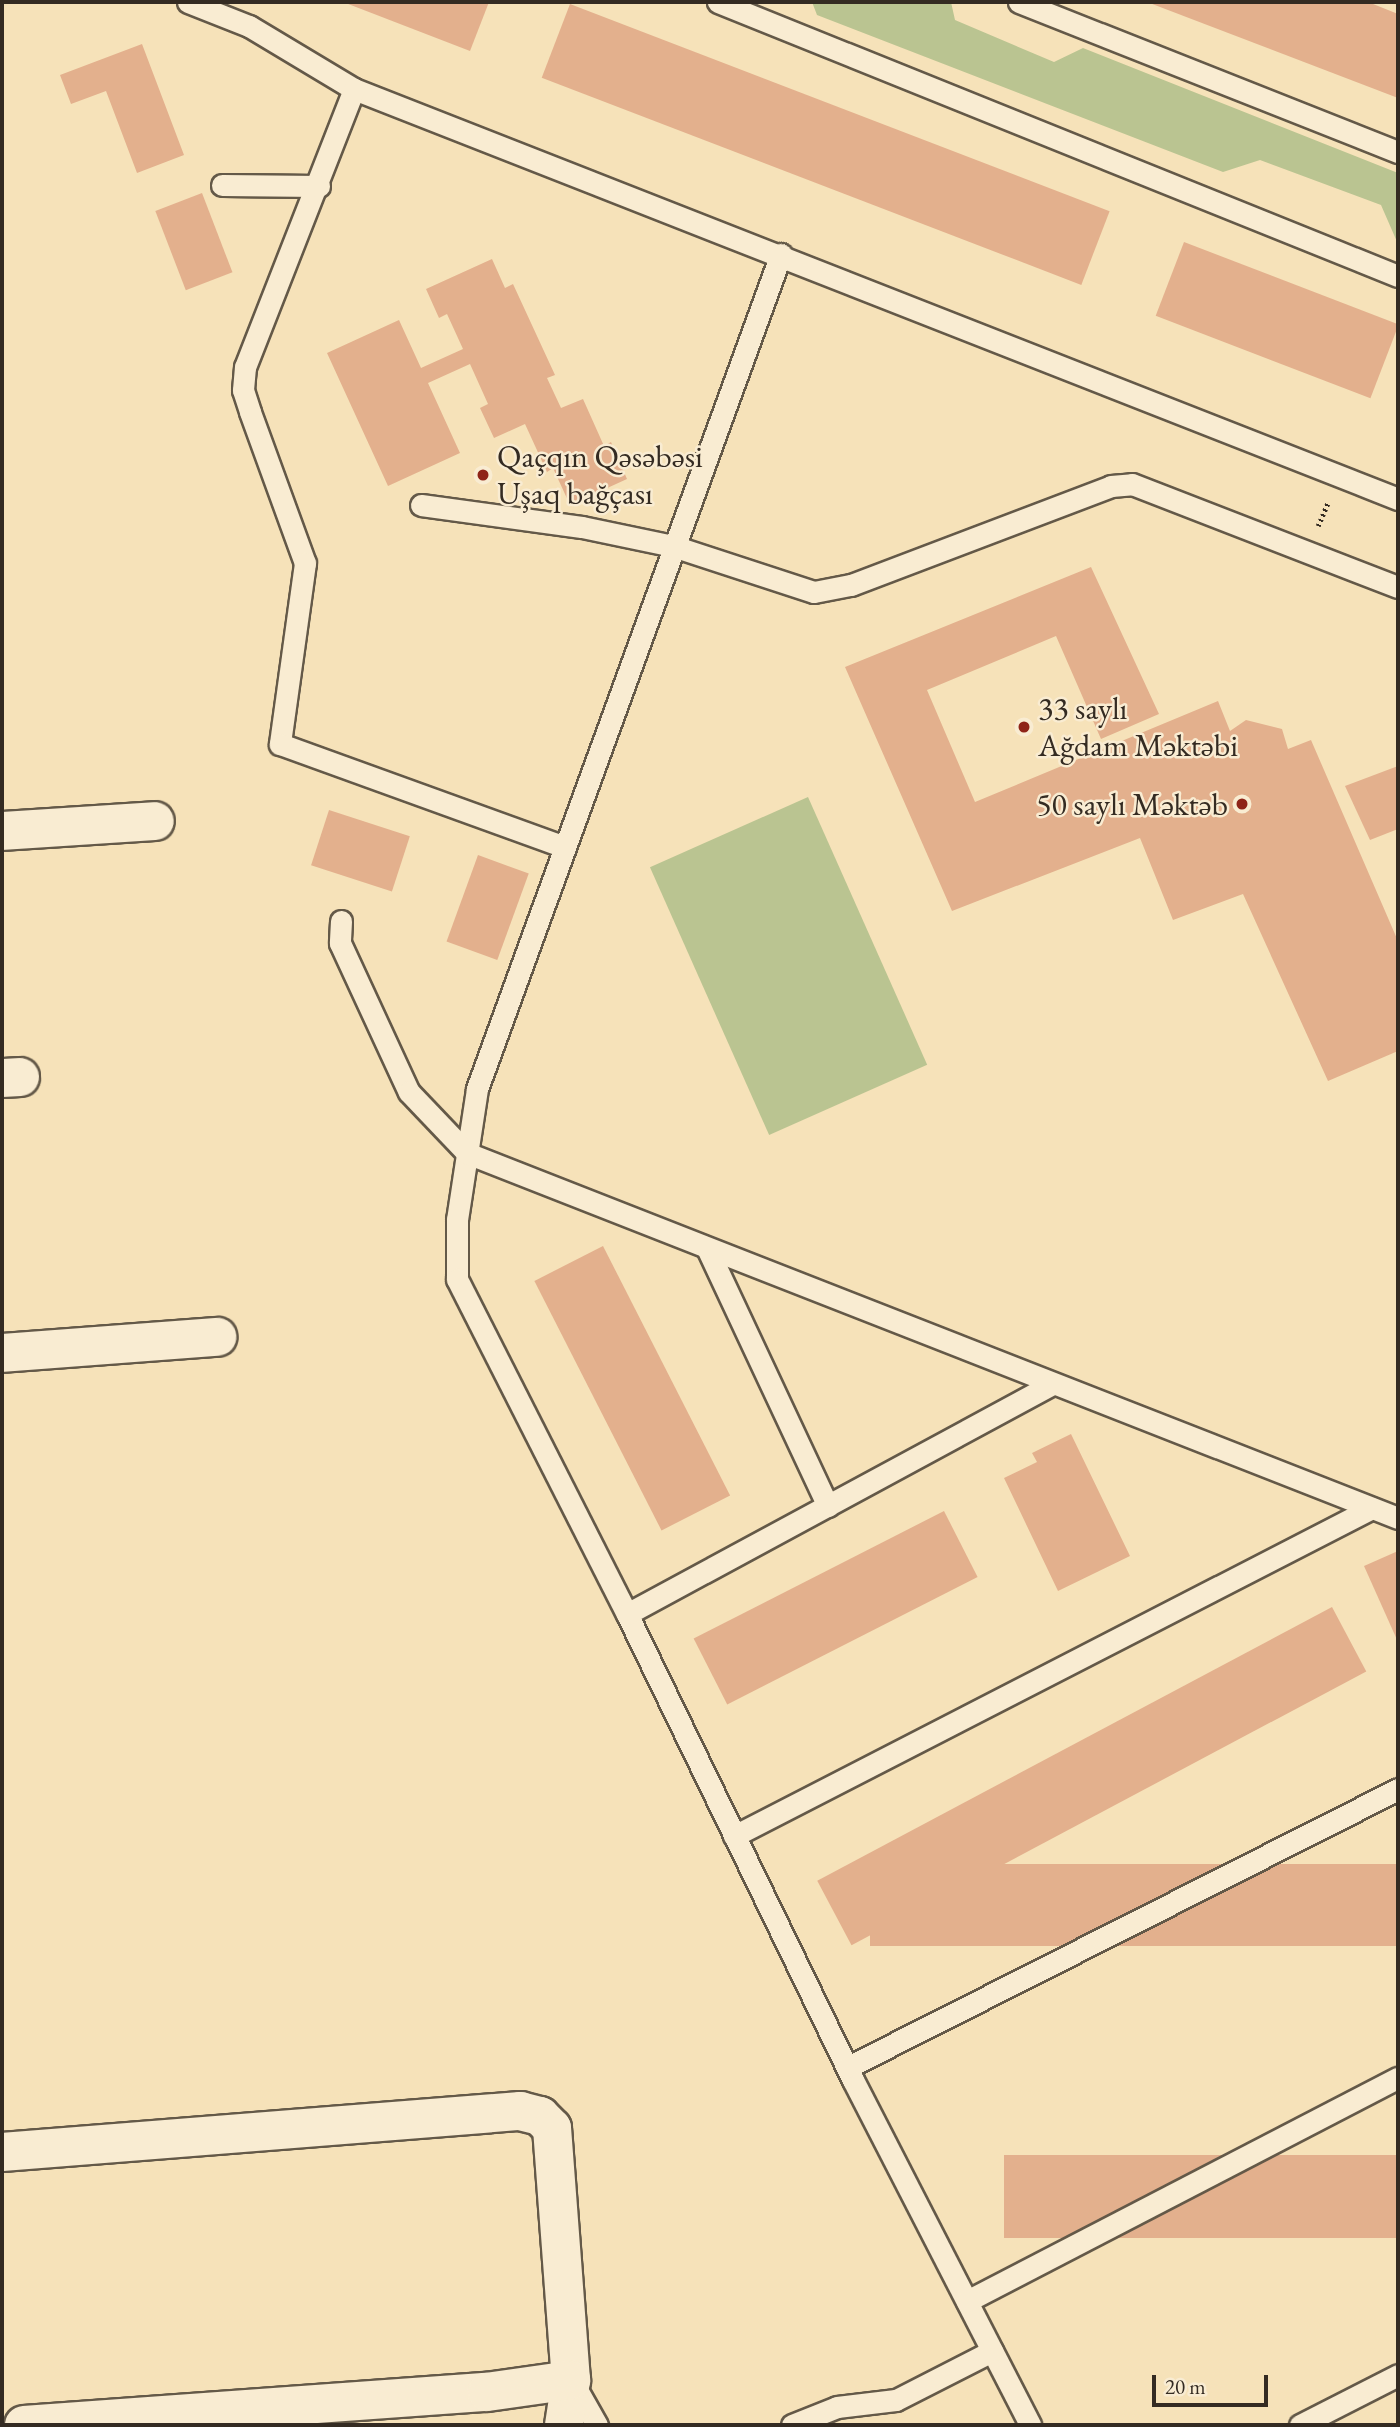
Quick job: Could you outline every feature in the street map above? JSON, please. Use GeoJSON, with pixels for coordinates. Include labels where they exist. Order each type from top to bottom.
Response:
{"type":"FeatureCollection","features":[{"type":"Feature","properties":{"kind":"street"},"geometry":{"type":"LineString","coordinates":[[2,831],[155,821]]}},
{"type":"Feature","properties":{"kind":"street"},"geometry":{"type":"LineString","coordinates":[[2,1353],[217,1337]]}},
{"type":"Feature","properties":{"kind":"street"},"geometry":{"type":"LineString","coordinates":[[2,2152],[520,2111],[540,2116],[552,2128],[571,2380],[564,2425]]}},
{"type":"Feature","properties":{"kind":"street"},"geometry":{"type":"LineString","coordinates":[[24,2425],[487,2392],[571,2380]]}},
{"type":"Feature","properties":{"kind":"lane"},"geometry":{"type":"LineString","coordinates":[[188,2],[248,26],[354,89],[782,254],[1398,499]]}},
{"type":"Feature","properties":{"kind":"lane"},"geometry":{"type":"LineString","coordinates":[[718,2],[1398,276]]}},
{"type":"Feature","properties":{"kind":"lane"},"geometry":{"type":"LineString","coordinates":[[1019,2],[1398,152]]}},
{"type":"Feature","properties":{"kind":"lane"},"geometry":{"type":"LineString","coordinates":[[354,89],[319,186],[245,367],[243,390],[305,563],[280,744],[565,847]]}},
{"type":"Feature","properties":{"kind":"lane"},"geometry":{"type":"LineString","coordinates":[[222,186],[319,186]]}},
{"type":"Feature","properties":{"kind":"lane"},"geometry":{"type":"LineString","coordinates":[[782,254],[673,546],[477,1089],[457,1219],[457,1279],[627,1614],[848,2067],[1030,2425]]}},
{"type":"Feature","properties":{"kind":"lane"},"geometry":{"type":"LineString","coordinates":[[421,505],[582,527],[673,546],[814,592],[851,585],[1111,486],[1132,484],[1398,587]]}},
{"type":"Feature","properties":{"kind":"lane"},"geometry":{"type":"LineString","coordinates":[[341,921],[340,943],[409,1092],[467,1153],[1398,1518]]}},
{"type":"Feature","properties":{"kind":"lane"},"geometry":{"type":"LineString","coordinates":[[707,1248],[828,1506]]}},
{"type":"Feature","properties":{"kind":"lane"},"geometry":{"type":"LineString","coordinates":[[627,1614],[1053,1384]]}},
{"type":"Feature","properties":{"kind":"lane"},"geometry":{"type":"LineString","coordinates":[[733,1836],[1372,1508]]}},
{"type":"Feature","properties":{"kind":"lane"},"geometry":{"type":"LineString","coordinates":[[848,2067],[1398,1789]]}},
{"type":"Feature","properties":{"kind":"lane"},"geometry":{"type":"LineString","coordinates":[[967,2301],[1398,2078]]}},
{"type":"Feature","properties":{"kind":"lane"},"geometry":{"type":"LineString","coordinates":[[792,2425],[837,2407],[896,2399],[992,2351]]}},
{"type":"Feature","properties":{"kind":"lane"},"geometry":{"type":"LineString","coordinates":[[1300,2425],[1398,2375]]}},
{"type":"Feature","properties":{"kind":"lane"},"geometry":{"type":"LineString","coordinates":[[571,2380],[597,2425]]}},
{"type":"Feature","properties":{"kind":"path"},"geometry":{"type":"LineString","coordinates":[[1307,552],[1339,475]]}},
{"type":"Feature","properties":{"kind":"green space"},"geometry":{"type":"Polygon","coordinates":[[[812,2],[951,2],[955,20],[1054,62],[1083,48],[1398,173],[1398,244],[1381,205],[1260,160],[1223,172],[817,15],[812,2]]]}},
{"type":"Feature","properties":{"kind":"green space"},"geometry":{"type":"Polygon","coordinates":[[[808,797],[927,1065],[769,1135],[650,867],[808,797]]]}},
{"type":"Feature","properties":{"kind":"building"},"geometry":{"type":"Polygon","coordinates":[[[343,2],[489,2],[470,51],[343,2]]]}},
{"type":"Feature","properties":{"kind":"building"},"geometry":{"type":"Polygon","coordinates":[[[1147,2],[1368,2],[1398,14],[1398,98],[1147,2]]]}},
{"type":"Feature","properties":{"kind":"building"},"geometry":{"type":"Polygon","coordinates":[[[570,4],[1110,211],[1081,285],[542,78],[570,4]]]}},
{"type":"Feature","properties":{"kind":"building"},"geometry":{"type":"Polygon","coordinates":[[[142,44],[184,155],[137,173],[106,91],[71,104],[60,75],[142,44]]]}},
{"type":"Feature","properties":{"kind":"building"},"geometry":{"type":"Polygon","coordinates":[[[202,193],[232,272],[186,290],[155,211],[202,193]]]}},
{"type":"Feature","properties":{"kind":"building"},"geometry":{"type":"Polygon","coordinates":[[[1184,242],[1398,324],[1370,398],[1156,316],[1184,242]]]}},
{"type":"Feature","properties":{"kind":"building"},"geometry":{"type":"Polygon","coordinates":[[[492,259],[505,288],[513,284],[555,375],[547,378],[561,408],[583,399],[604,446],[611,442],[627,479],[570,505],[553,468],[547,472],[525,424],[494,438],[480,408],[488,404],[470,364],[428,383],[460,453],[388,486],[327,353],[399,320],[421,368],[463,349],[447,314],[439,318],[426,289],[492,259]]]}},
{"type":"Feature","properties":{"kind":"building"},"geometry":{"type":"Polygon","coordinates":[[[1091,567],[1159,714],[1101,739],[1056,636],[927,690],[975,802],[1218,701],[1230,731],[1246,720],[1282,729],[1288,749],[1311,740],[1398,941],[1398,1051],[1328,1081],[1243,894],[1173,920],[1140,838],[952,911],[845,667],[1091,567]]]}},
{"type":"Feature","properties":{"kind":"building"},"geometry":{"type":"Polygon","coordinates":[[[1398,766],[1398,829],[1370,840],[1345,786],[1398,766]]]}},
{"type":"Feature","properties":{"kind":"building"},"geometry":{"type":"Polygon","coordinates":[[[329,810],[410,836],[392,891],[311,865],[329,810]]]}},
{"type":"Feature","properties":{"kind":"building"},"geometry":{"type":"Polygon","coordinates":[[[478,855],[529,873],[497,960],[447,941],[478,855]]]}},
{"type":"Feature","properties":{"kind":"building"},"geometry":{"type":"Polygon","coordinates":[[[603,1246],[730,1495],[662,1530],[534,1281],[603,1246]]]}},
{"type":"Feature","properties":{"kind":"building"},"geometry":{"type":"Polygon","coordinates":[[[1071,1434],[1130,1556],[1058,1591],[1004,1478],[1037,1462],[1032,1453],[1071,1434]]]}},
{"type":"Feature","properties":{"kind":"building"},"geometry":{"type":"Polygon","coordinates":[[[944,1511],[978,1577],[727,1705],[694,1639],[944,1511]]]}},
{"type":"Feature","properties":{"kind":"building"},"geometry":{"type":"Polygon","coordinates":[[[1398,1551],[1398,1642],[1364,1566],[1398,1551]]]}},
{"type":"Feature","properties":{"kind":"building"},"geometry":{"type":"Polygon","coordinates":[[[1332,1607],[1366,1671],[852,1945],[817,1881],[1332,1607]]]}},
{"type":"Feature","properties":{"kind":"building"},"geometry":{"type":"Polygon","coordinates":[[[870,1864],[1398,1864],[1398,1946],[870,1946],[870,1864]]]}},
{"type":"Feature","properties":{"kind":"building"},"geometry":{"type":"Polygon","coordinates":[[[1004,2155],[1398,2155],[1398,2238],[1004,2238],[1004,2155]]]}},
{"type":"Feature","properties":{"kind":"place","name":"Qaçqın Qəsəbəsi Uşaq bağçası"},"geometry":{"type":"Point","coordinates":[483,475]}},
{"type":"Feature","properties":{"kind":"place","name":"33 saylı Ağdam Məktəbi"},"geometry":{"type":"Point","coordinates":[1024,727]}},
{"type":"Feature","properties":{"kind":"place","name":"50 saylı Məktəb"},"geometry":{"type":"Point","coordinates":[1242,804]}}]}
